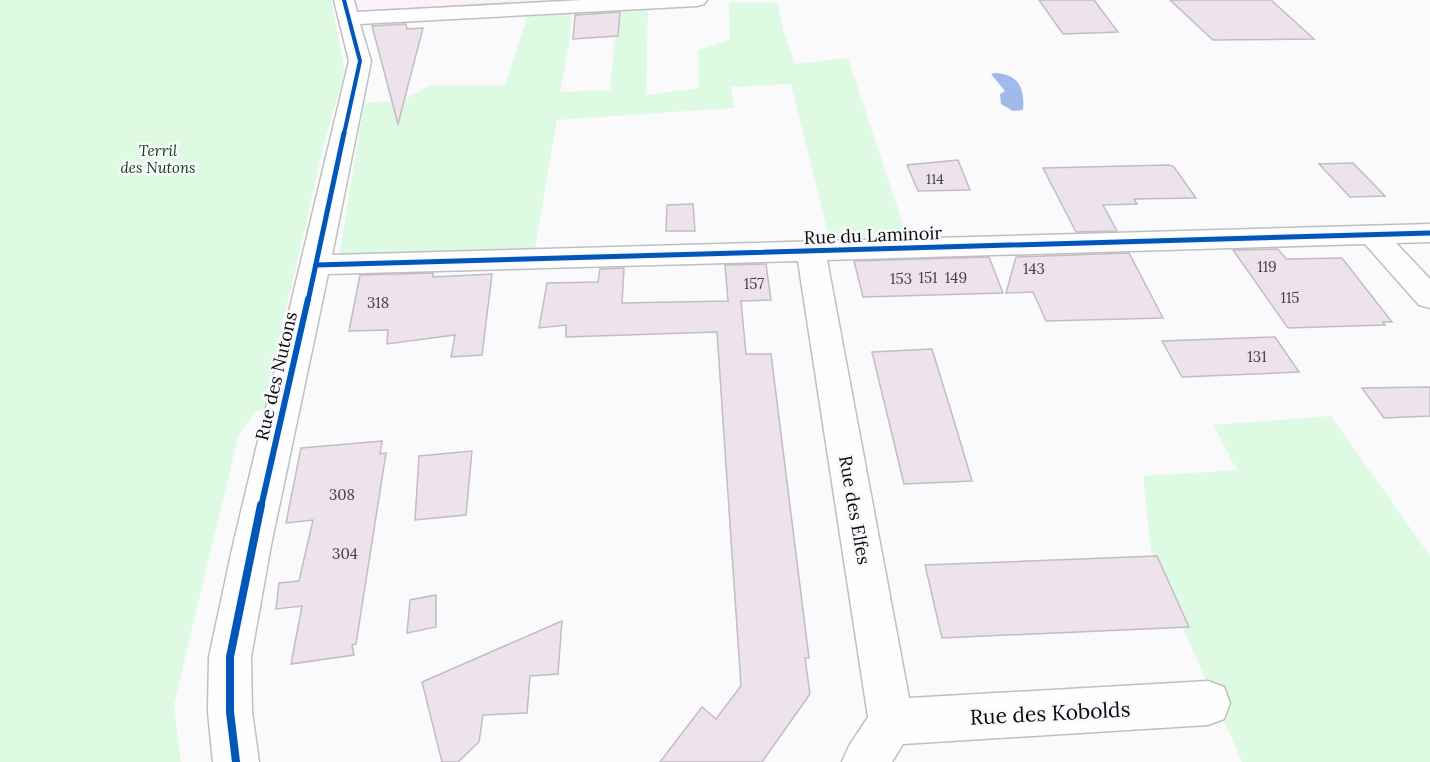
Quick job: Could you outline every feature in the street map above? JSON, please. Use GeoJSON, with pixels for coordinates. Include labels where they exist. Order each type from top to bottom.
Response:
{"type":"FeatureCollection","features":[{"type":"Feature","properties":{"kind":"street"},"geometry":{"type":"LineString","coordinates":[[347,9],[697,0]]}},
{"type":"Feature","properties":{"kind":"street","name":"Rue des Nutons"},"geometry":{"type":"LineString","coordinates":[[236,762],[230,712],[230,657],[252,545],[360,61],[347,9]]}},
{"type":"Feature","properties":{"kind":"street","name":"Rue du Laminoir"},"geometry":{"type":"LineString","coordinates":[[316,265],[1430,234]]}},
{"type":"Feature","properties":{"kind":"street"},"geometry":{"type":"LineString","coordinates":[[1373,235],[1430,298]]}},
{"type":"Feature","properties":{"kind":"street","name":"Rue des Elfes"},"geometry":{"type":"LineString","coordinates":[[811,252],[891,722]]}},
{"type":"Feature","properties":{"kind":"street","name":"Rue des Kobolds"},"geometry":{"type":"LineString","coordinates":[[891,722],[1208,704]]}},
{"type":"Feature","properties":{"kind":"street"},"geometry":{"type":"LineString","coordinates":[[865,762],[891,722]]}},
{"type":"Feature","properties":{"kind":"shaded area"},"geometry":{"type":"Polygon","coordinates":[[[355,0],[619,0],[371,13],[358,11],[355,0]]]}},
{"type":"Feature","properties":{"kind":"green space","name":"Terril des Nutons"},"geometry":{"type":"Polygon","coordinates":[[[0,0],[331,0],[345,72],[326,136],[263,410],[256,411],[238,437],[174,704],[181,762],[0,762],[0,0]]]}},
{"type":"Feature","properties":{"kind":"green space"},"geometry":{"type":"Polygon","coordinates":[[[777,2],[783,30],[795,64],[848,58],[910,245],[830,241],[791,84],[731,87],[734,108],[557,120],[534,254],[339,257],[364,103],[404,100],[430,85],[505,85],[528,15],[572,13],[570,39],[560,92],[610,90],[617,11],[648,9],[646,95],[699,88],[698,50],[730,40],[729,3],[777,2]]]}},
{"type":"Feature","properties":{"kind":"green space"},"geometry":{"type":"Polygon","coordinates":[[[1331,416],[1430,556],[1430,762],[1242,762],[1152,558],[1143,476],[1237,470],[1213,425],[1331,416]]]}},
{"type":"Feature","properties":{"kind":"water"},"geometry":{"type":"Polygon","coordinates":[[[991,74],[1010,76],[1019,84],[1023,95],[1023,110],[1013,111],[1001,104],[1000,94],[1005,91],[991,74]]]}},
{"type":"Feature","properties":{"kind":"building"},"geometry":{"type":"Polygon","coordinates":[[[1039,0],[1094,0],[1118,32],[1063,34],[1039,0]]]}},
{"type":"Feature","properties":{"kind":"building"},"geometry":{"type":"Polygon","coordinates":[[[1170,0],[1271,0],[1314,39],[1213,40],[1170,0]]]}},
{"type":"Feature","properties":{"kind":"building"},"geometry":{"type":"Polygon","coordinates":[[[620,12],[618,36],[573,39],[575,15],[620,12]]]}},
{"type":"Feature","properties":{"kind":"building"},"geometry":{"type":"Polygon","coordinates":[[[406,24],[407,29],[423,28],[398,124],[372,26],[406,24]]]}},
{"type":"Feature","properties":{"kind":"building"},"geometry":{"type":"Polygon","coordinates":[[[958,160],[970,190],[918,191],[907,165],[958,160]]]}},
{"type":"Feature","properties":{"kind":"building"},"geometry":{"type":"Polygon","coordinates":[[[1353,163],[1385,196],[1350,197],[1319,164],[1353,163]]]}},
{"type":"Feature","properties":{"kind":"building"},"geometry":{"type":"Polygon","coordinates":[[[1169,165],[1174,167],[1196,198],[1134,199],[1137,204],[1103,205],[1117,231],[1076,232],[1043,168],[1169,165]]]}},
{"type":"Feature","properties":{"kind":"building"},"geometry":{"type":"Polygon","coordinates":[[[693,204],[695,231],[666,231],[667,205],[693,204]]]}},
{"type":"Feature","properties":{"kind":"building"},"geometry":{"type":"Polygon","coordinates":[[[1278,249],[1286,259],[1342,258],[1392,322],[1383,322],[1385,325],[1288,328],[1233,250],[1278,249]]]}},
{"type":"Feature","properties":{"kind":"building"},"geometry":{"type":"Polygon","coordinates":[[[1129,253],[1163,318],[1046,321],[1033,292],[1006,293],[1016,257],[1129,253]]]}},
{"type":"Feature","properties":{"kind":"building"},"geometry":{"type":"Polygon","coordinates":[[[989,257],[1003,293],[863,297],[854,261],[989,257]]]}},
{"type":"Feature","properties":{"kind":"building"},"geometry":{"type":"Polygon","coordinates":[[[766,264],[771,300],[741,301],[746,354],[771,354],[809,658],[805,658],[810,694],[762,762],[660,762],[702,707],[716,719],[741,686],[717,332],[566,337],[566,325],[539,328],[547,283],[598,282],[600,269],[624,268],[622,303],[728,301],[725,265],[766,264]]]}},
{"type":"Feature","properties":{"kind":"building"},"geometry":{"type":"Polygon","coordinates":[[[433,273],[433,277],[492,274],[482,355],[451,357],[455,335],[387,344],[388,330],[349,331],[360,275],[433,273]]]}},
{"type":"Feature","properties":{"kind":"building"},"geometry":{"type":"Polygon","coordinates":[[[1275,337],[1299,372],[1182,377],[1162,341],[1275,337]]]}},
{"type":"Feature","properties":{"kind":"building"},"geometry":{"type":"Polygon","coordinates":[[[932,349],[972,481],[904,484],[872,352],[932,349]]]}},
{"type":"Feature","properties":{"kind":"building"},"geometry":{"type":"Polygon","coordinates":[[[1430,387],[1430,416],[1384,418],[1362,388],[1430,387]]]}},
{"type":"Feature","properties":{"kind":"building"},"geometry":{"type":"Polygon","coordinates":[[[382,441],[380,454],[386,453],[356,644],[352,645],[354,655],[291,664],[302,606],[276,609],[279,583],[299,581],[313,520],[286,523],[301,448],[382,441]]]}},
{"type":"Feature","properties":{"kind":"building"},"geometry":{"type":"Polygon","coordinates":[[[472,451],[466,515],[415,520],[419,456],[472,451]]]}},
{"type":"Feature","properties":{"kind":"building"},"geometry":{"type":"Polygon","coordinates":[[[1157,556],[1189,627],[942,638],[925,565],[1157,556]]]}},
{"type":"Feature","properties":{"kind":"building"},"geometry":{"type":"Polygon","coordinates":[[[436,595],[436,627],[407,633],[410,600],[436,595]]]}},
{"type":"Feature","properties":{"kind":"building"},"geometry":{"type":"Polygon","coordinates":[[[562,621],[558,674],[530,676],[527,713],[483,715],[479,742],[458,762],[442,762],[422,682],[562,621]]]}},
{"type":"Feature","properties":{"kind":"cycle path"},"geometry":{"type":"LineString","coordinates":[[236,762],[230,712],[230,657],[252,545],[360,61],[344,0]]}},
{"type":"Feature","properties":{"kind":"cycle path"},"geometry":{"type":"LineString","coordinates":[[316,265],[1430,233]]}}]}
